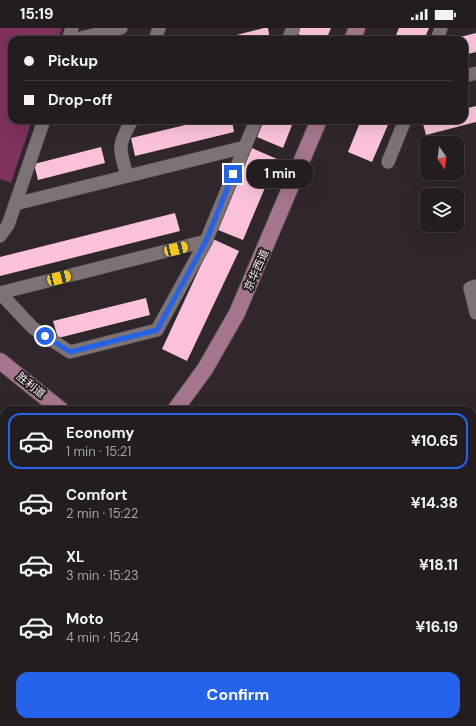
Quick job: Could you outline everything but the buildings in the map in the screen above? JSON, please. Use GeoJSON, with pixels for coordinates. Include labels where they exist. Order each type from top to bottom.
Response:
{"type":"FeatureCollection","features":[{"type":"Feature","properties":{"kind":"main road","name":"京华西道"},"geometry":{"type":"LineString","coordinates":[[178,406],[205,369],[237,313],[317,124]]}},
{"type":"Feature","properties":{"kind":"main road","name":"胜利道"},"geometry":{"type":"LineString","coordinates":[[0,361],[56,406]]}},
{"type":"Feature","properties":{"kind":"street"},"geometry":{"type":"LineString","coordinates":[[89,36],[121,28]]}},
{"type":"Feature","properties":{"kind":"street"},"geometry":{"type":"LineString","coordinates":[[0,236],[8,225],[44,124]]}},
{"type":"Feature","properties":{"kind":"street"},"geometry":{"type":"LineString","coordinates":[[127,176],[120,151],[121,139],[130,124]]}},
{"type":"Feature","properties":{"kind":"street"},"geometry":{"type":"LineString","coordinates":[[206,241],[0,293],[33,328],[70,352],[157,330],[206,241],[254,124]]}},
{"type":"Feature","properties":{"kind":"street"},"geometry":{"type":"LineString","coordinates":[[388,162],[403,124]]}},
{"type":"Feature","properties":{"kind":"street"},"geometry":{"type":"LineString","coordinates":[[15,204],[244,147]]}},
{"type":"Feature","properties":{"kind":"street"},"geometry":{"type":"LineString","coordinates":[[476,286],[470,288],[476,314]]}},
{"type":"Feature","properties":{"kind":"shaded area"},"geometry":{"type":"Polygon","coordinates":[[[0,28],[62,28],[59,36],[8,36],[8,124],[31,124],[11,183],[0,179],[0,28]]]}},
{"type":"Feature","properties":{"kind":"route"},"geometry":{"type":"LineString","coordinates":[[45,336],[70,352],[157,330],[206,241],[233,174]]}}]}
